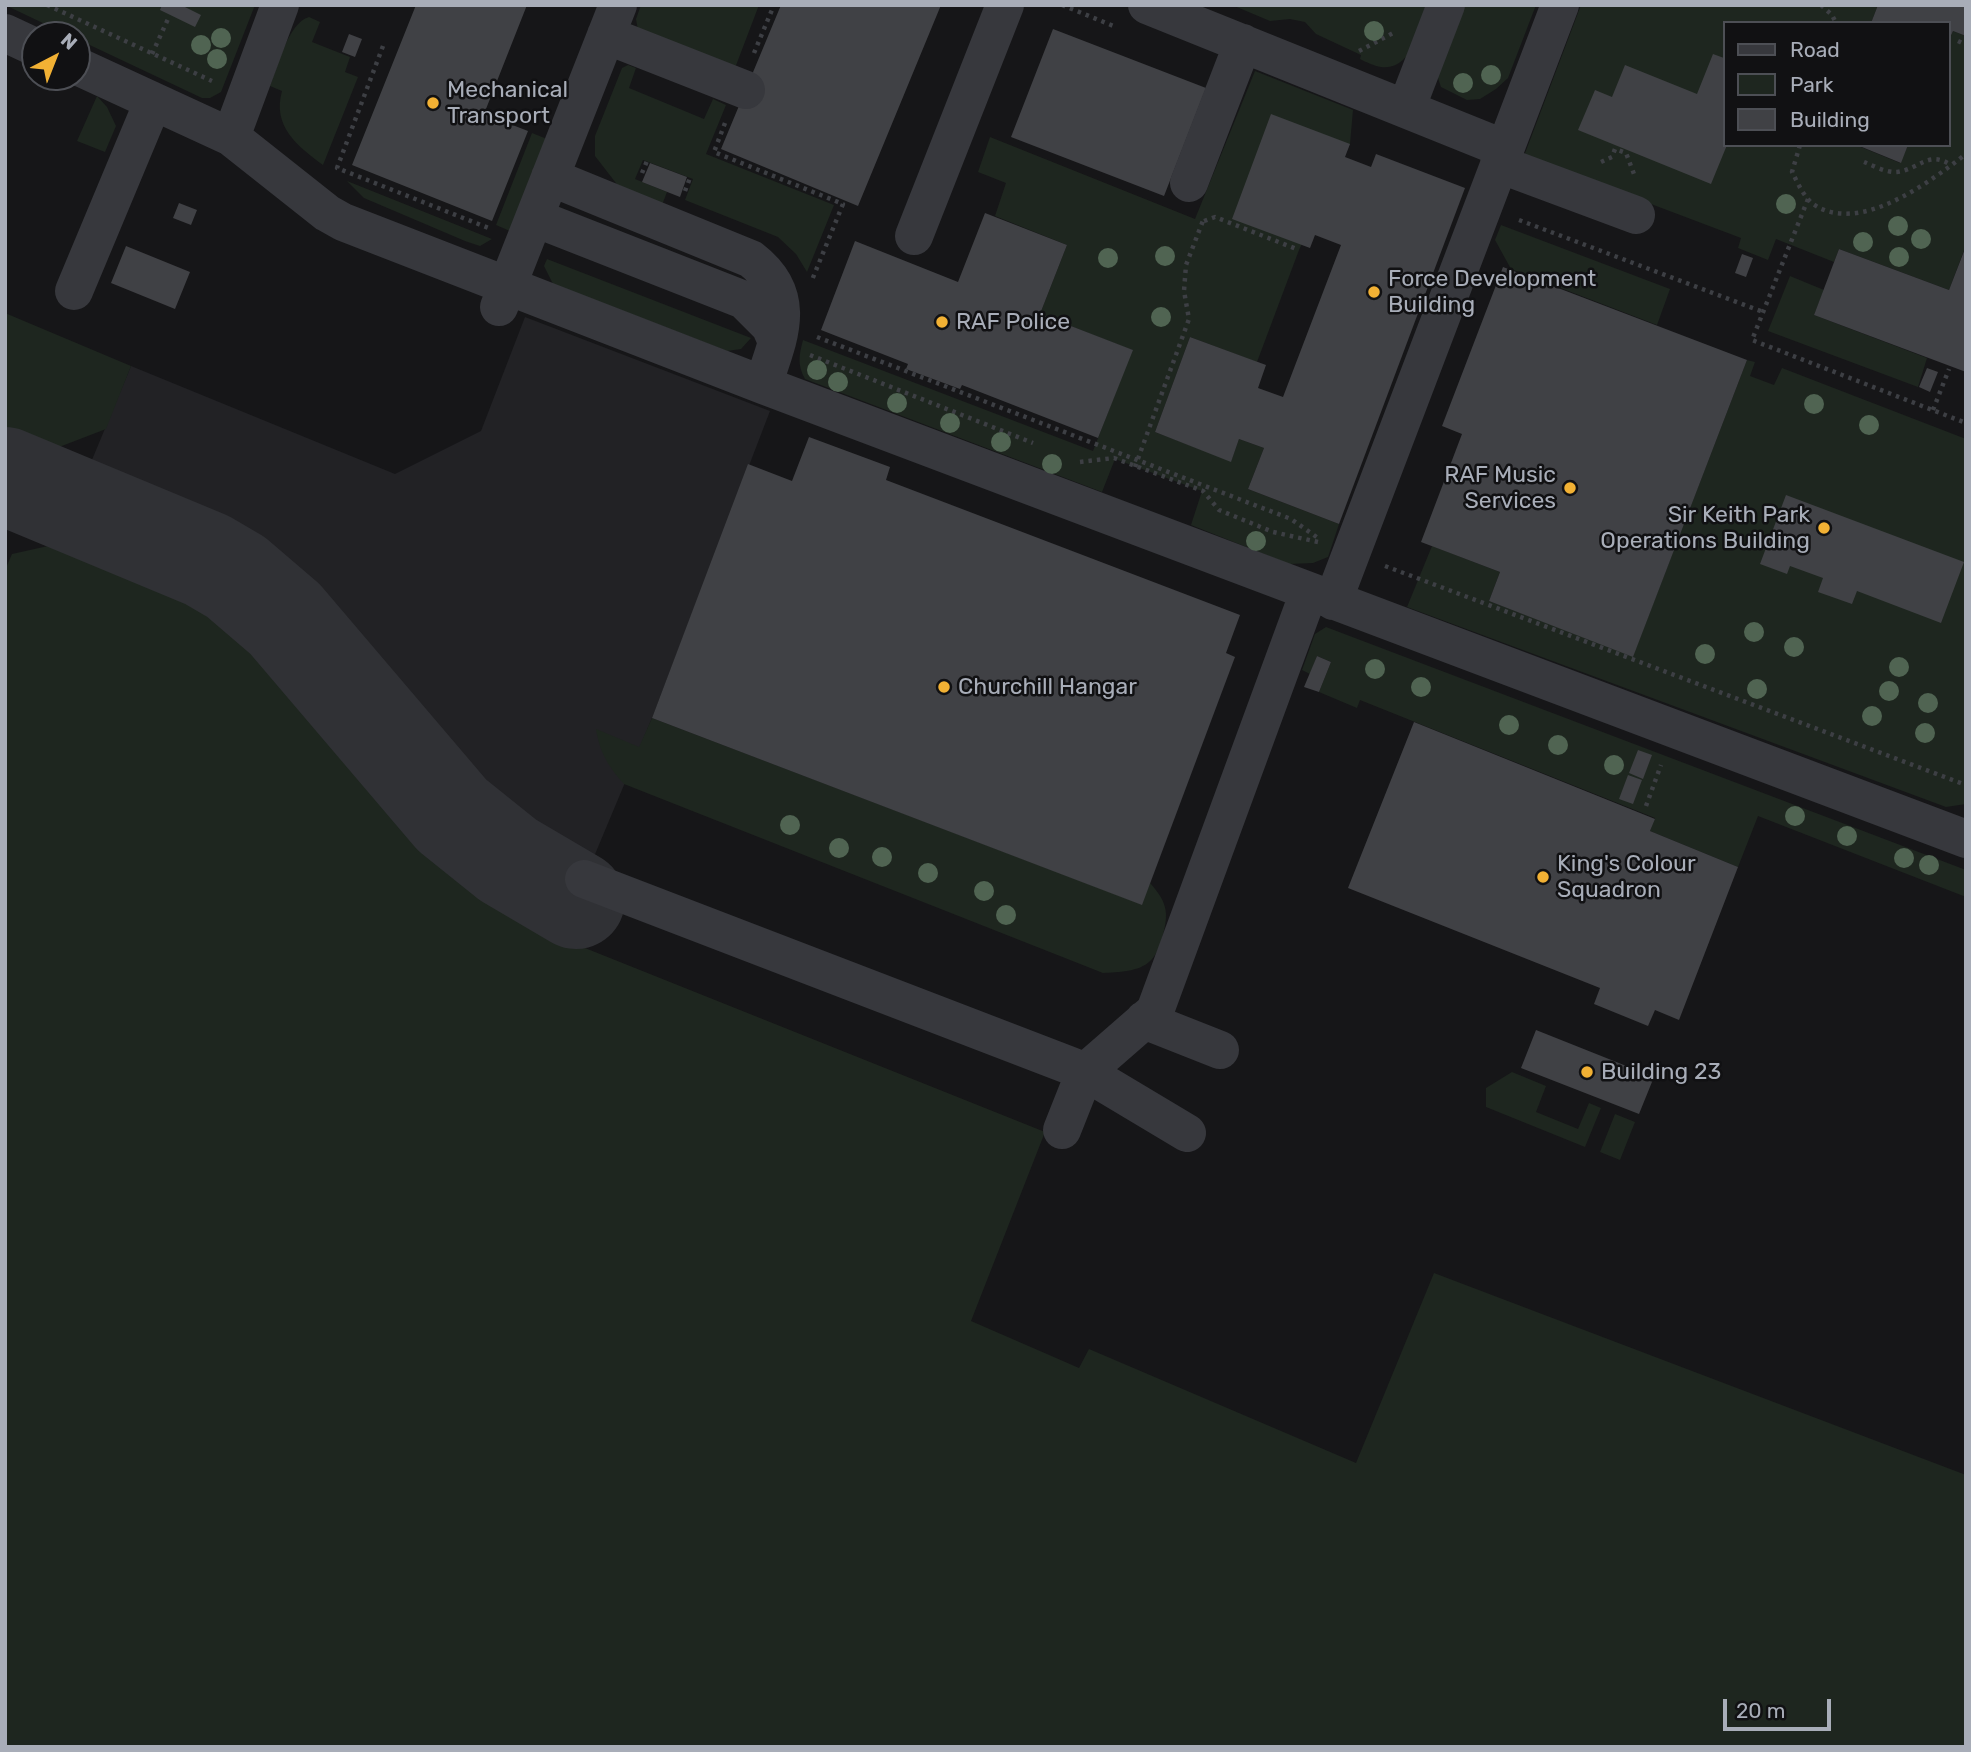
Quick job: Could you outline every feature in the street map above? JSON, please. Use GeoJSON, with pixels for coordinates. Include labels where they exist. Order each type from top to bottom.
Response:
{"type":"FeatureCollection","features":[{"type":"Feature","properties":{"kind":"street"},"geometry":{"type":"LineString","coordinates":[[231,137],[279,5]]}},
{"type":"Feature","properties":{"kind":"street"},"geometry":{"type":"LineString","coordinates":[[914,236],[1005,5]]}},
{"type":"Feature","properties":{"kind":"street"},"geometry":{"type":"LineString","coordinates":[[1406,109],[1446,5]]}},
{"type":"Feature","properties":{"kind":"street"},"geometry":{"type":"LineString","coordinates":[[1062,1130],[1085,1072],[1155,1011],[1321,596],[1483,206],[1560,5]]}},
{"type":"Feature","properties":{"kind":"street"},"geometry":{"type":"LineString","coordinates":[[1135,17],[1243,43],[1406,109],[1502,156],[1636,215]]}},
{"type":"Feature","properties":{"kind":"street"},"geometry":{"type":"LineString","coordinates":[[503,296],[612,20],[743,89]]}},
{"type":"Feature","properties":{"kind":"street"},"geometry":{"type":"LineString","coordinates":[[5,33],[21,40]]}},
{"type":"Feature","properties":{"kind":"street"},"geometry":{"type":"LineString","coordinates":[[1198,196],[1243,43]]}},
{"type":"Feature","properties":{"kind":"street"},"geometry":{"type":"LineString","coordinates":[[91,73],[231,137],[327,213],[343,222],[503,296],[763,385],[1966,839]]}},
{"type":"Feature","properties":{"kind":"street"},"geometry":{"type":"LineString","coordinates":[[74,291],[153,102]]}},
{"type":"Feature","properties":{"kind":"street"},"geometry":{"type":"LineString","coordinates":[[550,177],[751,259],[764,269],[778,290],[782,305],[801,344]]}},
{"type":"Feature","properties":{"kind":"street"},"geometry":{"type":"LineString","coordinates":[[535,218],[744,300],[770,326],[801,344]]}},
{"type":"Feature","properties":{"kind":"street"},"geometry":{"type":"LineString","coordinates":[[763,385],[801,344]]}},
{"type":"Feature","properties":{"kind":"street"},"geometry":{"type":"LineString","coordinates":[[584,879],[1085,1072],[1188,1133]]}},
{"type":"Feature","properties":{"kind":"street"},"geometry":{"type":"LineString","coordinates":[[1144,1020],[1220,1050]]}},
{"type":"Feature","properties":{"kind":"path"},"geometry":{"type":"LineString","coordinates":[[47,5],[246,96]]}},
{"type":"Feature","properties":{"kind":"path"},"geometry":{"type":"LineString","coordinates":[[774,5],[743,89],[714,152],[843,204],[808,290]]}},
{"type":"Feature","properties":{"kind":"path"},"geometry":{"type":"LineString","coordinates":[[1062,5],[1135,17]]}},
{"type":"Feature","properties":{"kind":"path"},"geometry":{"type":"LineString","coordinates":[[1821,5],[1835,21]]}},
{"type":"Feature","properties":{"kind":"path"},"geometry":{"type":"LineString","coordinates":[[152,54],[168,19]]}},
{"type":"Feature","properties":{"kind":"path"},"geometry":{"type":"LineString","coordinates":[[1348,53],[1392,34],[1401,26]]}},
{"type":"Feature","properties":{"kind":"path"},"geometry":{"type":"LineString","coordinates":[[1958,41],[1966,45]]}},
{"type":"Feature","properties":{"kind":"path"},"geometry":{"type":"LineString","coordinates":[[383,46],[337,167],[484,226]]}},
{"type":"Feature","properties":{"kind":"path"},"geometry":{"type":"LineString","coordinates":[[1799,147],[1792,172],[1808,199],[1826,210],[1842,213],[1896,202],[1920,189],[1966,154]]}},
{"type":"Feature","properties":{"kind":"path"},"geometry":{"type":"LineString","coordinates":[[1864,162],[1891,172],[1899,172],[1934,158],[1941,158],[1951,165]]}},
{"type":"Feature","properties":{"kind":"path"},"geometry":{"type":"LineString","coordinates":[[1135,467],[1189,319],[1185,291],[1186,265],[1203,221],[1198,196]]}},
{"type":"Feature","properties":{"kind":"path"},"geometry":{"type":"LineString","coordinates":[[1808,199],[1752,340],[1966,423]]}},
{"type":"Feature","properties":{"kind":"path"},"geometry":{"type":"LineString","coordinates":[[1483,206],[1763,313]]}},
{"type":"Feature","properties":{"kind":"path"},"geometry":{"type":"LineString","coordinates":[[1203,221],[1215,218],[1299,250]]}},
{"type":"Feature","properties":{"kind":"path"},"geometry":{"type":"LineString","coordinates":[[801,344],[1138,460],[1291,519],[1326,544]]}},
{"type":"Feature","properties":{"kind":"path"},"geometry":{"type":"LineString","coordinates":[[1933,410],[1949,369]]}},
{"type":"Feature","properties":{"kind":"shaded area"},"geometry":{"type":"Polygon","coordinates":[[[525,317],[770,411],[652,718],[560,938],[495,907],[415,834],[259,655],[169,588],[57,544],[131,366],[395,474],[481,431],[525,317]]]}},
{"type":"Feature","properties":{"kind":"green space"},"geometry":{"type":"Polygon","coordinates":[[[5,5],[255,5],[221,92],[210,98],[202,98],[91,46],[91,21],[39,21],[5,5]]]}},
{"type":"Feature","properties":{"kind":"green space"},"geometry":{"type":"Polygon","coordinates":[[[641,5],[759,5],[735,68],[638,30],[636,19],[641,5]]]}},
{"type":"Feature","properties":{"kind":"green space"},"geometry":{"type":"Polygon","coordinates":[[[1232,5],[1431,5],[1408,55],[1392,66],[1381,67],[1360,59],[1361,55],[1316,34],[1305,22],[1290,19],[1270,21],[1232,5]]]}},
{"type":"Feature","properties":{"kind":"green space"},"geometry":{"type":"Polygon","coordinates":[[[1457,5],[1536,5],[1508,78],[1480,99],[1467,100],[1441,87],[1437,75],[1457,5]]]}},
{"type":"Feature","properties":{"kind":"green space"},"geometry":{"type":"Polygon","coordinates":[[[1581,5],[1878,5],[1872,21],[1722,21],[1722,147],[1861,147],[1900,163],[1907,147],[1950,147],[1950,38],[1953,31],[1966,36],[1966,245],[1949,290],[1839,249],[1834,262],[1776,239],[1768,260],[1738,248],[1741,238],[1524,156],[1581,5]]]}},
{"type":"Feature","properties":{"kind":"green space"},"geometry":{"type":"Polygon","coordinates":[[[309,17],[320,22],[312,42],[350,57],[345,72],[358,77],[323,165],[289,134],[281,115],[282,91],[270,86],[290,36],[302,21],[309,17]]]}},
{"type":"Feature","properties":{"kind":"green space"},"geometry":{"type":"Polygon","coordinates":[[[628,65],[636,68],[629,88],[704,119],[713,99],[726,105],[706,154],[834,205],[807,272],[796,254],[778,237],[685,200],[693,179],[643,160],[635,179],[667,192],[662,205],[619,187],[595,156],[595,136],[622,68],[628,65]]]}},
{"type":"Feature","properties":{"kind":"green space"},"geometry":{"type":"Polygon","coordinates":[[[1255,71],[1353,110],[1350,144],[1299,250],[1257,362],[1190,337],[1155,432],[1231,461],[1239,439],[1264,448],[1248,489],[1339,524],[1328,557],[1313,563],[1289,564],[1191,525],[1202,491],[1115,459],[1102,492],[805,379],[800,360],[803,340],[1093,451],[1132,350],[1040,314],[1067,245],[995,216],[1006,183],[978,172],[990,137],[1195,219],[1255,71]]]}},
{"type":"Feature","properties":{"kind":"green space"},"geometry":{"type":"Polygon","coordinates":[[[97,96],[107,107],[116,126],[105,152],[77,141],[97,96]]]}},
{"type":"Feature","properties":{"kind":"green space"},"geometry":{"type":"Polygon","coordinates":[[[532,133],[547,139],[510,231],[496,225],[532,133]]]}},
{"type":"Feature","properties":{"kind":"green space"},"geometry":{"type":"Polygon","coordinates":[[[347,181],[492,239],[480,246],[465,241],[364,198],[347,181]]]}},
{"type":"Feature","properties":{"kind":"green space"},"geometry":{"type":"Polygon","coordinates":[[[1501,225],[1670,289],[1657,325],[1511,269],[1495,240],[1501,225]]]}},
{"type":"Feature","properties":{"kind":"green space"},"geometry":{"type":"Polygon","coordinates":[[[547,259],[751,338],[741,349],[727,351],[553,284],[544,266],[547,259]]]}},
{"type":"Feature","properties":{"kind":"green space"},"geometry":{"type":"Polygon","coordinates":[[[1790,276],[1824,290],[1814,315],[1927,358],[1918,387],[1768,331],[1790,276]]]}},
{"type":"Feature","properties":{"kind":"green space"},"geometry":{"type":"Polygon","coordinates":[[[5,313],[131,366],[106,429],[54,449],[5,428],[5,313]]]}},
{"type":"Feature","properties":{"kind":"green space"},"geometry":{"type":"Polygon","coordinates":[[[1747,360],[1755,362],[1750,376],[1774,385],[1782,368],[1966,439],[1966,804],[1946,807],[1407,607],[1432,546],[1500,572],[1489,601],[1633,656],[1747,360]]]}},
{"type":"Feature","properties":{"kind":"green space"},"geometry":{"type":"Polygon","coordinates":[[[57,544],[169,588],[259,655],[415,834],[495,907],[560,938],[1045,1132],[971,1321],[1079,1368],[1089,1349],[1356,1463],[1434,1273],[1966,1475],[1966,1747],[5,1747],[5,570],[12,554],[57,544]]]}},
{"type":"Feature","properties":{"kind":"green space"},"geometry":{"type":"Polygon","coordinates":[[[1326,627],[1966,870],[1966,897],[1758,816],[1738,867],[1650,831],[1655,818],[1360,700],[1357,708],[1319,692],[1331,662],[1317,656],[1310,674],[1302,670],[1315,634],[1326,627]]]}},
{"type":"Feature","properties":{"kind":"green space"},"geometry":{"type":"Polygon","coordinates":[[[652,718],[1141,904],[1150,883],[1161,897],[1166,910],[1158,950],[1145,965],[1128,971],[1103,973],[624,784],[605,759],[596,729],[639,747],[652,718]]]}},
{"type":"Feature","properties":{"kind":"green space"},"geometry":{"type":"Polygon","coordinates":[[[1512,1072],[1546,1086],[1536,1112],[1578,1129],[1589,1103],[1601,1108],[1585,1147],[1486,1107],[1486,1088],[1512,1072]]]}},
{"type":"Feature","properties":{"kind":"green space"},"geometry":{"type":"Polygon","coordinates":[[[1615,1114],[1635,1122],[1620,1160],[1600,1152],[1615,1114]]]}},
{"type":"Feature","properties":{"kind":"building"},"geometry":{"type":"Polygon","coordinates":[[[162,5],[181,5],[201,15],[195,27],[160,10],[162,5]]]}},
{"type":"Feature","properties":{"kind":"building","name":"Mechanical Transport"},"geometry":{"type":"Polygon","coordinates":[[[416,5],[527,5],[484,114],[528,131],[492,221],[352,165],[416,5]]]}},
{"type":"Feature","properties":{"kind":"building"},"geometry":{"type":"Polygon","coordinates":[[[781,5],[941,5],[858,206],[721,149],[781,5]]]}},
{"type":"Feature","properties":{"kind":"building"},"geometry":{"type":"Polygon","coordinates":[[[1878,5],[1966,5],[1966,36],[1953,31],[1950,38],[1950,21],[1872,21],[1878,5]]]}},
{"type":"Feature","properties":{"kind":"building"},"geometry":{"type":"Polygon","coordinates":[[[1053,29],[1206,88],[1164,196],[1011,137],[1053,29]]]}},
{"type":"Feature","properties":{"kind":"building"},"geometry":{"type":"Polygon","coordinates":[[[349,34],[362,39],[355,57],[342,52],[349,34]]]}},
{"type":"Feature","properties":{"kind":"building"},"geometry":{"type":"Polygon","coordinates":[[[1713,54],[1722,57],[1722,147],[1726,147],[1711,184],[1578,130],[1595,90],[1612,97],[1625,65],[1697,94],[1713,54]]]}},
{"type":"Feature","properties":{"kind":"building","name":"Force Development Building"},"geometry":{"type":"Polygon","coordinates":[[[1271,114],[1350,144],[1345,157],[1371,167],[1376,154],[1465,188],[1339,524],[1248,489],[1264,448],[1239,439],[1231,462],[1155,432],[1190,337],[1266,365],[1258,388],[1283,397],[1341,245],[1315,235],[1310,248],[1232,219],[1271,114]]]}},
{"type":"Feature","properties":{"kind":"building"},"geometry":{"type":"Polygon","coordinates":[[[1862,147],[1907,147],[1901,163],[1862,147]]]}},
{"type":"Feature","properties":{"kind":"building"},"geometry":{"type":"Polygon","coordinates":[[[650,163],[687,177],[680,197],[642,182],[650,163]]]}},
{"type":"Feature","properties":{"kind":"building"},"geometry":{"type":"Polygon","coordinates":[[[179,203],[197,210],[191,225],[173,218],[179,203]]]}},
{"type":"Feature","properties":{"kind":"building","name":"RAF Police"},"geometry":{"type":"Polygon","coordinates":[[[985,213],[1067,245],[1040,314],[1133,350],[1098,438],[962,385],[960,389],[906,369],[908,364],[821,330],[855,241],[958,282],[985,213]]]}},
{"type":"Feature","properties":{"kind":"building"},"geometry":{"type":"Polygon","coordinates":[[[126,246],[190,272],[175,309],[111,283],[126,246]]]}},
{"type":"Feature","properties":{"kind":"building"},"geometry":{"type":"Polygon","coordinates":[[[1966,246],[1966,372],[1814,315],[1839,249],[1949,290],[1966,246]]]}},
{"type":"Feature","properties":{"kind":"building"},"geometry":{"type":"Polygon","coordinates":[[[1742,254],[1753,258],[1746,277],[1735,273],[1742,254]]]}},
{"type":"Feature","properties":{"kind":"building","name":"RAF Music Services"},"geometry":{"type":"Polygon","coordinates":[[[1503,267],[1747,360],[1633,657],[1489,601],[1500,572],[1421,542],[1462,434],[1442,426],[1503,267]]]}},
{"type":"Feature","properties":{"kind":"building"},"geometry":{"type":"Polygon","coordinates":[[[1927,368],[1938,372],[1930,392],[1919,387],[1927,368]]]}},
{"type":"Feature","properties":{"kind":"building","name":"Churchill Hangar"},"geometry":{"type":"Polygon","coordinates":[[[809,437],[890,467],[886,480],[1240,615],[1226,653],[1235,657],[1142,905],[652,718],[748,464],[792,481],[809,437]]]}},
{"type":"Feature","properties":{"kind":"building","name":"Sir Keith Park Operations Building"},"geometry":{"type":"Polygon","coordinates":[[[1786,495],[1964,562],[1941,623],[1857,591],[1852,604],[1818,592],[1823,578],[1790,566],[1787,574],[1760,564],[1786,495]]]}},
{"type":"Feature","properties":{"kind":"building"},"geometry":{"type":"Polygon","coordinates":[[[1317,656],[1331,662],[1319,692],[1304,687],[1317,656]]]}},
{"type":"Feature","properties":{"kind":"building","name":"King's Colour Squadron"},"geometry":{"type":"Polygon","coordinates":[[[1414,722],[1655,819],[1650,831],[1738,867],[1679,1020],[1655,1010],[1648,1026],[1594,1004],[1600,988],[1348,888],[1414,722]]]}},
{"type":"Feature","properties":{"kind":"building"},"geometry":{"type":"Polygon","coordinates":[[[1638,750],[1652,755],[1643,779],[1629,773],[1638,750]]]}},
{"type":"Feature","properties":{"kind":"building"},"geometry":{"type":"Polygon","coordinates":[[[1628,775],[1642,780],[1633,804],[1619,799],[1628,775]]]}},
{"type":"Feature","properties":{"kind":"building","name":"Building 23"},"geometry":{"type":"Polygon","coordinates":[[[1536,1030],[1654,1077],[1639,1114],[1521,1068],[1536,1030]]]}},
{"type":"Feature","properties":{"kind":"taxiway"},"geometry":{"type":"LineString","coordinates":[[5,476],[207,560],[236,577],[285,619],[452,815],[508,860],[576,900]]}},
{"type":"Feature","properties":{"kind":"place","name":"Mechanical Transport"},"geometry":{"type":"Point","coordinates":[433,103]}},
{"type":"Feature","properties":{"kind":"place","name":"Force Development Building"},"geometry":{"type":"Point","coordinates":[1374,292]}},
{"type":"Feature","properties":{"kind":"place","name":"RAF Police"},"geometry":{"type":"Point","coordinates":[942,322]}},
{"type":"Feature","properties":{"kind":"place","name":"RAF Music Services"},"geometry":{"type":"Point","coordinates":[1570,488]}},
{"type":"Feature","properties":{"kind":"place","name":"Sir Keith Park Operations Building"},"geometry":{"type":"Point","coordinates":[1824,528]}},
{"type":"Feature","properties":{"kind":"place","name":"Churchill Hangar"},"geometry":{"type":"Point","coordinates":[944,687]}},
{"type":"Feature","properties":{"kind":"place","name":"King's Colour Squadron"},"geometry":{"type":"Point","coordinates":[1543,877]}},
{"type":"Feature","properties":{"kind":"place","name":"Building 23"},"geometry":{"type":"Point","coordinates":[1587,1072]}}]}
